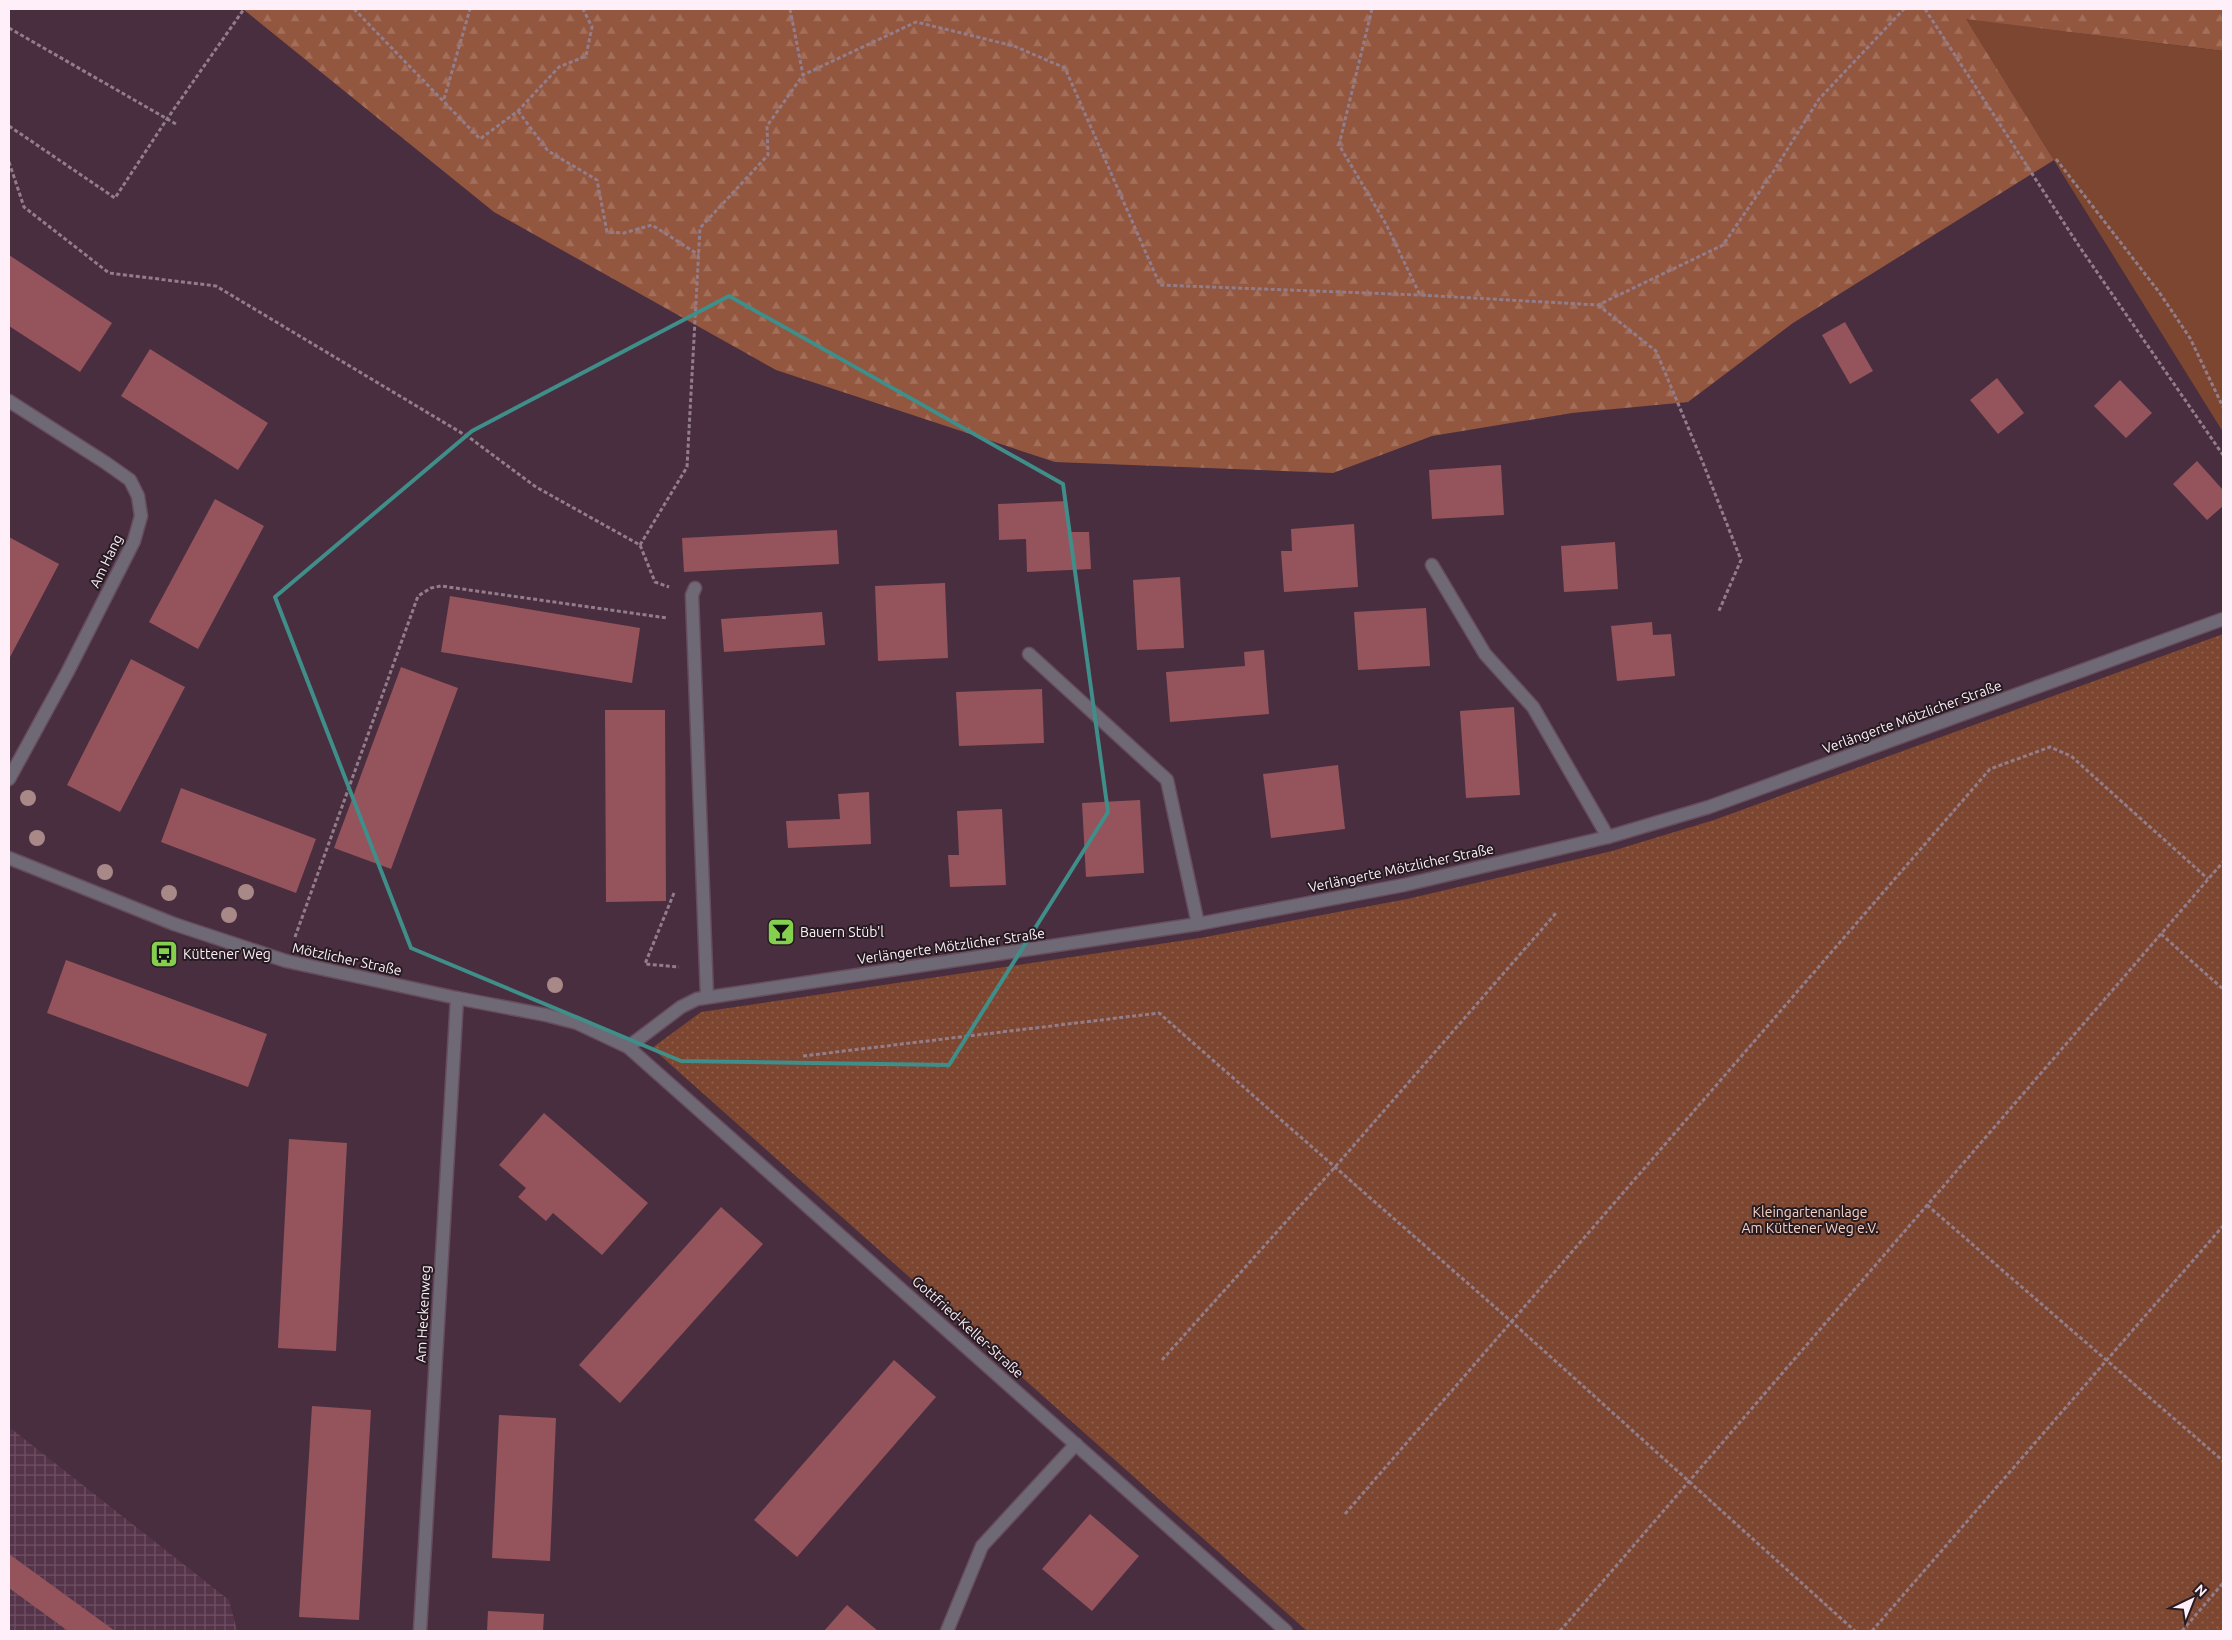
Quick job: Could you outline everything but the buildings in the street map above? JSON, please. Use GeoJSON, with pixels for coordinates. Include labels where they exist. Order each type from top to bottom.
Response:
{"type":"FeatureCollection","features":[{"type":"Feature","properties":{"kind":"street","name":"Am Hang"},"geometry":{"type":"LineString","coordinates":[[9,401],[130,480],[138,496],[140,516],[134,541],[68,673],[9,779]]}},
{"type":"Feature","properties":{"kind":"street"},"geometry":{"type":"LineString","coordinates":[[1432,565],[1485,654],[1533,707],[1608,837]]}},
{"type":"Feature","properties":{"kind":"street"},"geometry":{"type":"LineString","coordinates":[[693,591],[707,997]]}},
{"type":"Feature","properties":{"kind":"street","name":"Verlängerte Mötzlicher Straße"},"geometry":{"type":"LineString","coordinates":[[628,1047],[681,1007],[693,1000],[707,997],[1198,924],[1404,886],[1608,837],[1709,807],[2223,619]]}},
{"type":"Feature","properties":{"kind":"street"},"geometry":{"type":"LineString","coordinates":[[1029,654],[1168,780],[1198,924]]}},
{"type":"Feature","properties":{"kind":"street","name":"Mötzlicher Straße"},"geometry":{"type":"LineString","coordinates":[[9,858],[174,924],[286,961],[546,1015],[577,1024],[628,1047]]}},
{"type":"Feature","properties":{"kind":"street","name":"Am Heckenweg"},"geometry":{"type":"LineString","coordinates":[[420,1631],[457,998]]}},
{"type":"Feature","properties":{"kind":"street","name":"Gottfried-Keller-Straße"},"geometry":{"type":"LineString","coordinates":[[628,1047],[1286,1631]]}},
{"type":"Feature","properties":{"kind":"street"},"geometry":{"type":"LineString","coordinates":[[946,1631],[982,1546],[1076,1444]]}},
{"type":"Feature","properties":{"kind":"path"},"geometry":{"type":"LineString","coordinates":[[9,126],[115,198],[167,119],[244,9]]}},
{"type":"Feature","properties":{"kind":"path"},"geometry":{"type":"LineString","coordinates":[[354,9],[444,99],[480,139],[518,111],[559,67],[586,56],[592,27],[583,9]]}},
{"type":"Feature","properties":{"kind":"path"},"geometry":{"type":"LineString","coordinates":[[444,99],[470,9]]}},
{"type":"Feature","properties":{"kind":"path"},"geometry":{"type":"LineString","coordinates":[[790,9],[803,75]]}},
{"type":"Feature","properties":{"kind":"path"},"geometry":{"type":"LineString","coordinates":[[1372,9],[1339,145],[1386,224],[1420,295]]}},
{"type":"Feature","properties":{"kind":"path"},"geometry":{"type":"LineString","coordinates":[[640,545],[687,467],[700,228],[768,155],[767,126],[803,75],[916,22],[1014,46],[1065,68],[1160,285],[1420,295],[1598,305],[1723,245],[1773,172],[1820,98],[1904,9]]}},
{"type":"Feature","properties":{"kind":"path"},"geometry":{"type":"LineString","coordinates":[[1925,9],[2079,246],[2223,455]]}},
{"type":"Feature","properties":{"kind":"path"},"geometry":{"type":"LineString","coordinates":[[9,28],[176,124]]}},
{"type":"Feature","properties":{"kind":"path"},"geometry":{"type":"LineString","coordinates":[[518,111],[548,151],[597,180],[607,232],[624,233],[652,226],[699,254]]}},
{"type":"Feature","properties":{"kind":"path"},"geometry":{"type":"LineString","coordinates":[[2056,159],[2164,300],[2190,338],[2223,407]]}},
{"type":"Feature","properties":{"kind":"path"},"geometry":{"type":"LineString","coordinates":[[9,162],[24,207],[109,273],[216,286],[470,438],[536,487],[640,545],[655,582],[693,591]]}},
{"type":"Feature","properties":{"kind":"path"},"geometry":{"type":"LineString","coordinates":[[1598,305],[1656,351],[1741,560],[1718,612]]}},
{"type":"Feature","properties":{"kind":"path"},"geometry":{"type":"LineString","coordinates":[[286,961],[418,596],[431,588],[441,586],[675,619]]}},
{"type":"Feature","properties":{"kind":"path"},"geometry":{"type":"LineString","coordinates":[[1345,1514],[1990,769],[2050,747],[2071,756],[2208,879]]}},
{"type":"Feature","properties":{"kind":"path"},"geometry":{"type":"LineString","coordinates":[[1560,1631],[2223,862]]}},
{"type":"Feature","properties":{"kind":"path"},"geometry":{"type":"LineString","coordinates":[[674,885],[674,894],[645,964],[705,969]]}},
{"type":"Feature","properties":{"kind":"path"},"geometry":{"type":"LineString","coordinates":[[1162,1360],[1335,1167],[1556,913]]}},
{"type":"Feature","properties":{"kind":"path"},"geometry":{"type":"LineString","coordinates":[[2161,934],[2223,989]]}},
{"type":"Feature","properties":{"kind":"path"},"geometry":{"type":"LineString","coordinates":[[803,1056],[1159,1013],[1512,1322],[1854,1631]]}},
{"type":"Feature","properties":{"kind":"path"},"geometry":{"type":"LineString","coordinates":[[1927,1205],[2223,1461]]}},
{"type":"Feature","properties":{"kind":"path"},"geometry":{"type":"LineString","coordinates":[[1872,1631],[2223,1226]]}},
{"type":"Feature","properties":{"kind":"path"},"geometry":{"type":"LineString","coordinates":[[2182,1631],[2223,1583]]}},
{"type":"Feature","properties":{"kind":"highlighted area"},"geometry":{"type":"Polygon","coordinates":[[[729,296],[1063,484],[1108,812],[949,1065],[681,1061],[411,948],[275,597],[472,431],[729,296]]]}},
{"type":"Feature","properties":{"kind":"shaded area"},"geometry":{"type":"Polygon","coordinates":[[[9,1427],[229,1600],[237,1631],[9,1631],[9,1427]]]}},
{"type":"Feature","properties":{"kind":"green space"},"geometry":{"type":"Polygon","coordinates":[[[243,9],[2223,9],[2223,51],[1967,20],[2054,160],[1793,323],[1688,402],[1572,413],[1432,436],[1333,473],[1055,462],[776,370],[494,212],[243,9]]]}},
{"type":"Feature","properties":{"kind":"green space"},"geometry":{"type":"Polygon","coordinates":[[[1966,19],[2223,51],[2223,432],[1966,19]]]}},
{"type":"Feature","properties":{"kind":"green space","name":"Kleingartenanlage Am Küttener Weg e.V."},"geometry":{"type":"Polygon","coordinates":[[[2223,634],[2223,1631],[1307,1631],[652,1048],[701,1012],[1200,938],[1407,899],[1612,851],[1714,820],[2223,634]]]}},
{"type":"Feature","properties":{"kind":"place","name":"Bauern Stüb'l"},"geometry":{"type":"Point","coordinates":[781,932]}},
{"type":"Feature","properties":{"kind":"place","name":"Küttener Weg"},"geometry":{"type":"Point","coordinates":[164,954]}}]}
